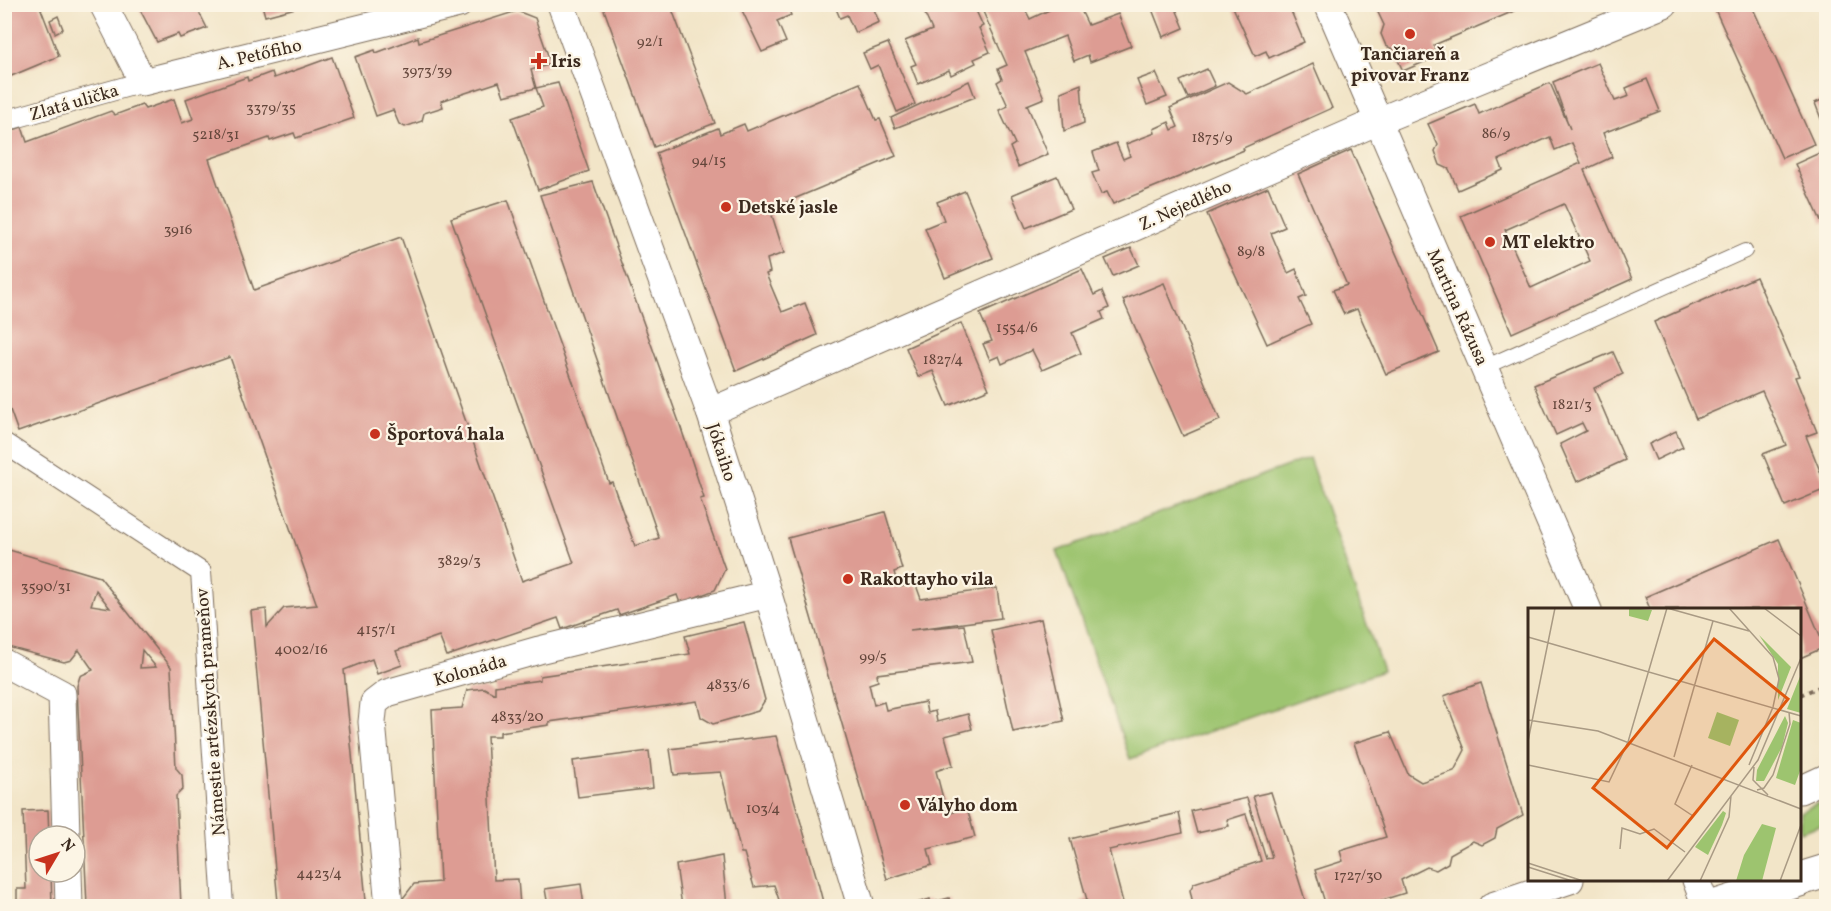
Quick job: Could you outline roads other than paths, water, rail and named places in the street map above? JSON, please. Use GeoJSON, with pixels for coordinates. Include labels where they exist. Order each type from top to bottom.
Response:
{"type":"FeatureCollection","features":[{"type":"Feature","properties":{"kind":"main road"},"geometry":{"type":"LineString","coordinates":[[1801,878],[1827,871]]}},
{"type":"Feature","properties":{"kind":"main road"},"geometry":{"type":"LineString","coordinates":[[1717,906],[1793,881]]}},
{"type":"Feature","properties":{"kind":"street"},"geometry":{"type":"LineString","coordinates":[[103,4],[143,82]]}},
{"type":"Feature","properties":{"kind":"street","name":"A. Petőfiho"},"geometry":{"type":"LineString","coordinates":[[143,82],[459,4]]}},
{"type":"Feature","properties":{"kind":"street","name":"Jókaiho"},"geometry":{"type":"LineString","coordinates":[[561,4],[710,412],[768,594],[861,906]]}},
{"type":"Feature","properties":{"kind":"street","name":"Martina Rázusa"},"geometry":{"type":"LineString","coordinates":[[1328,4],[1376,122],[1485,367],[1588,608]]}},
{"type":"Feature","properties":{"kind":"street","name":"Z. Nejedlého"},"geometry":{"type":"LineString","coordinates":[[710,412],[1376,122],[1664,4]]}},
{"type":"Feature","properties":{"kind":"street","name":"Zlatá ulička"},"geometry":{"type":"LineString","coordinates":[[4,121],[143,82]]}},
{"type":"Feature","properties":{"kind":"street","name":"Námestie artézskych prameňov"},"geometry":{"type":"LineString","coordinates":[[4,442],[201,572],[223,906]]}},
{"type":"Feature","properties":{"kind":"street","name":"Kolonáda"},"geometry":{"type":"LineString","coordinates":[[389,906],[372,722],[374,703],[387,693],[539,650],[768,594]]}},
{"type":"Feature","properties":{"kind":"street"},"geometry":{"type":"LineString","coordinates":[[4,663],[62,694],[66,824]]}},
{"type":"Feature","properties":{"kind":"street"},"geometry":{"type":"LineString","coordinates":[[1801,790],[1827,778]]}},
{"type":"Feature","properties":{"kind":"street"},"geometry":{"type":"LineString","coordinates":[[1492,906],[1564,881]]}},
{"type":"Feature","properties":{"kind":"street"},"geometry":{"type":"LineString","coordinates":[[1697,881],[1707,906]]}},
{"type":"Feature","properties":{"kind":"street"},"geometry":{"type":"LineString","coordinates":[[68,884],[69,906]]}},
{"type":"Feature","properties":{"kind":"lane"},"geometry":{"type":"LineString","coordinates":[[1485,367],[1745,251]]}},
{"type":"Feature","properties":{"kind":"place","name":"Tančiareň a pivovar Franz"},"geometry":{"type":"Point","coordinates":[1410,34]}},
{"type":"Feature","properties":{"kind":"place","name":"Iris"},"geometry":{"type":"Point","coordinates":[539,61]}},
{"type":"Feature","properties":{"kind":"place","name":"Detské jasle"},"geometry":{"type":"Point","coordinates":[726,207]}},
{"type":"Feature","properties":{"kind":"place","name":"MT elektro"},"geometry":{"type":"Point","coordinates":[1490,242]}},
{"type":"Feature","properties":{"kind":"place","name":"Športová hala"},"geometry":{"type":"Point","coordinates":[375,434]}},
{"type":"Feature","properties":{"kind":"place","name":"Rakottayho vila"},"geometry":{"type":"Point","coordinates":[848,579]}},
{"type":"Feature","properties":{"kind":"place","name":"Vályho dom"},"geometry":{"type":"Point","coordinates":[905,805]}}]}
